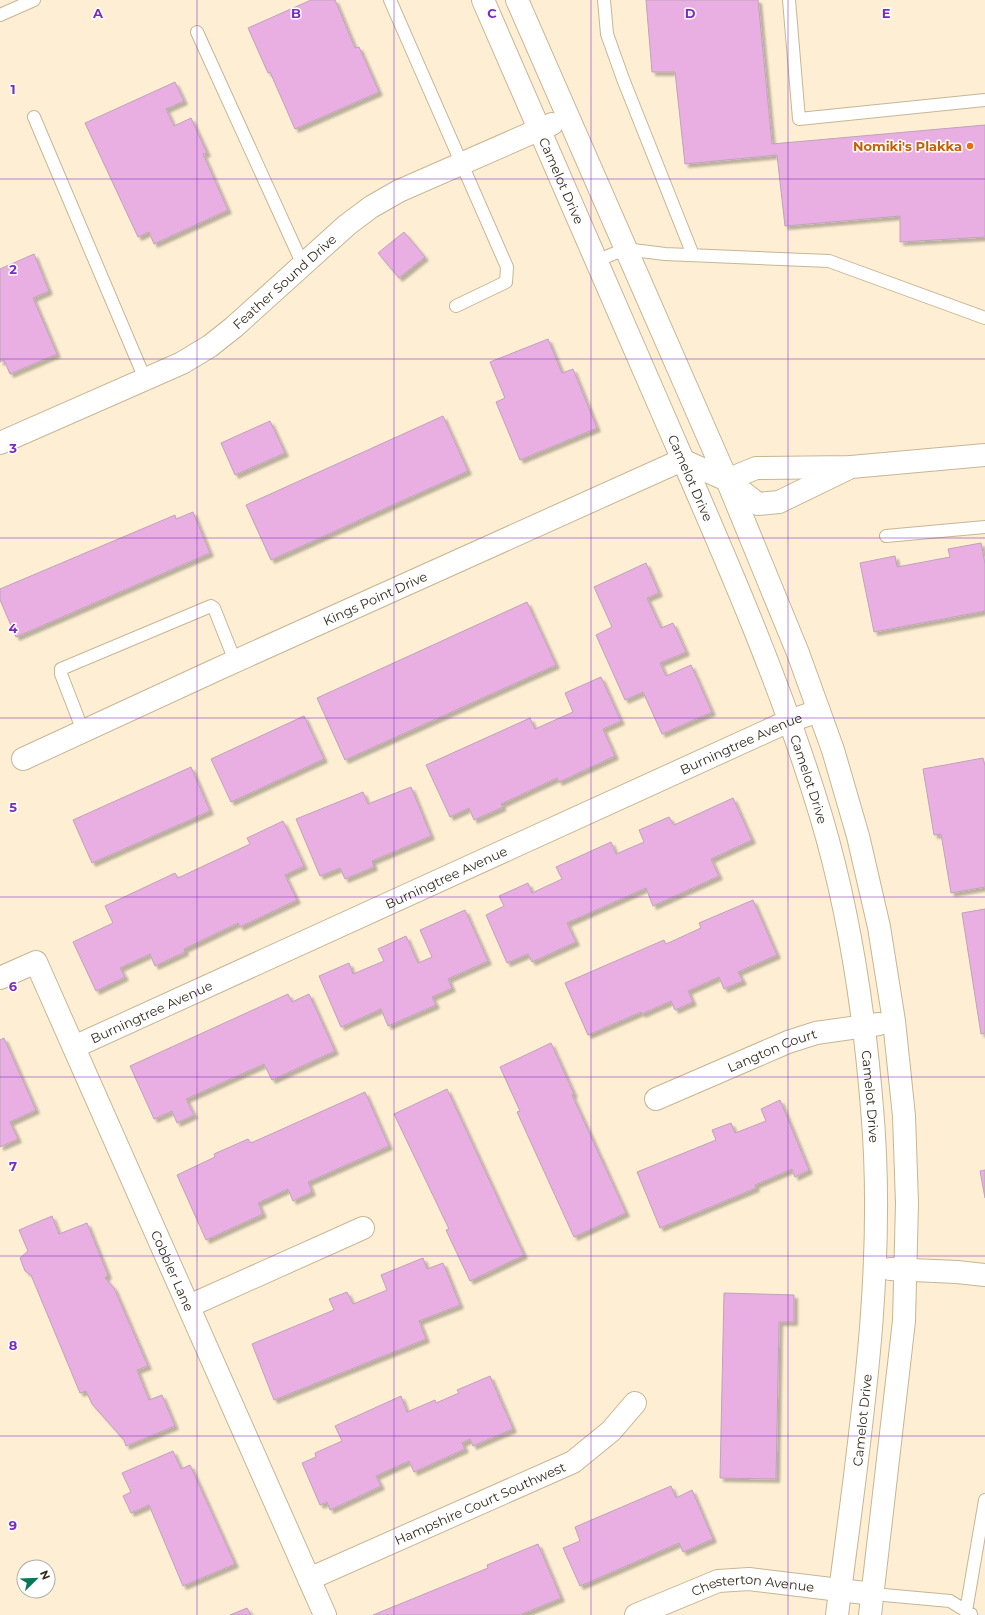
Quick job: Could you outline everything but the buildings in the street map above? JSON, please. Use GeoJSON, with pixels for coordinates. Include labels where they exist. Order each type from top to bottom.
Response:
{"type":"FeatureCollection","features":[{"type":"Feature","properties":{"kind":"street","name":"Camelot Drive"},"geometry":{"type":"LineString","coordinates":[[483,0],[763,650],[789,720],[820,814],[833,861],[852,952],[864,1027],[873,1111],[876,1161],[875,1268],[868,1364],[854,1491],[837,1615]]}},
{"type":"Feature","properties":{"kind":"street"},"geometry":{"type":"LineString","coordinates":[[517,0],[727,480],[798,654],[834,750],[858,836],[879,927],[894,1021],[904,1116],[906,1270],[904,1321],[871,1605]]}},
{"type":"Feature","properties":{"kind":"street","name":"Feather Sound Drive"},"geometry":{"type":"LineString","coordinates":[[0,443],[182,363],[210,346],[234,327],[346,224],[371,207],[399,191],[568,117]]}},
{"type":"Feature","properties":{"kind":"street"},"geometry":{"type":"LineString","coordinates":[[727,480],[756,468],[851,467],[985,455]]}},
{"type":"Feature","properties":{"kind":"street"},"geometry":{"type":"LineString","coordinates":[[682,460],[727,480],[758,504],[779,502],[851,467]]}},
{"type":"Feature","properties":{"kind":"street","name":"Kings Point Drive"},"geometry":{"type":"LineString","coordinates":[[23,759],[235,661],[682,460]]}},
{"type":"Feature","properties":{"kind":"street","name":"Burningtree Avenue"},"geometry":{"type":"LineString","coordinates":[[74,1047],[789,720],[819,711]]}},
{"type":"Feature","properties":{"kind":"street","name":"Cobbler Lane"},"geometry":{"type":"LineString","coordinates":[[0,978],[36,962],[325,1615]]}},
{"type":"Feature","properties":{"kind":"street","name":"Langton Court"},"geometry":{"type":"LineString","coordinates":[[656,1100],[788,1042],[816,1033],[864,1027],[894,1021]]}},
{"type":"Feature","properties":{"kind":"street"},"geometry":{"type":"LineString","coordinates":[[189,1306],[364,1228]]}},
{"type":"Feature","properties":{"kind":"street"},"geometry":{"type":"LineString","coordinates":[[875,1268],[957,1272],[985,1275]]}},
{"type":"Feature","properties":{"kind":"street","name":"Hampshire Court Southwest"},"geometry":{"type":"LineString","coordinates":[[309,1579],[573,1462],[611,1431],[635,1403]]}},
{"type":"Feature","properties":{"kind":"street","name":"Chesterton Avenue"},"geometry":{"type":"LineString","coordinates":[[636,1615],[718,1581],[749,1579],[840,1590],[871,1605]]}},
{"type":"Feature","properties":{"kind":"lane"},"geometry":{"type":"LineString","coordinates":[[0,15],[34,0]]}},
{"type":"Feature","properties":{"kind":"lane"},"geometry":{"type":"LineString","coordinates":[[390,0],[463,163],[507,267],[506,282],[456,306]]}},
{"type":"Feature","properties":{"kind":"lane"},"geometry":{"type":"LineString","coordinates":[[604,0],[607,34],[615,57],[693,255]]}},
{"type":"Feature","properties":{"kind":"lane"},"geometry":{"type":"LineString","coordinates":[[789,0],[799,119],[985,100]]}},
{"type":"Feature","properties":{"kind":"lane"},"geometry":{"type":"LineString","coordinates":[[197,32],[303,265]]}},
{"type":"Feature","properties":{"kind":"lane"},"geometry":{"type":"LineString","coordinates":[[34,117],[145,379]]}},
{"type":"Feature","properties":{"kind":"lane"},"geometry":{"type":"LineString","coordinates":[[596,261],[625,249],[693,255],[829,261],[985,318]]}},
{"type":"Feature","properties":{"kind":"lane"},"geometry":{"type":"LineString","coordinates":[[886,536],[985,527]]}},
{"type":"Feature","properties":{"kind":"lane"},"geometry":{"type":"LineString","coordinates":[[84,731],[60,674],[62,669],[211,606],[214,608],[235,661]]}},
{"type":"Feature","properties":{"kind":"lane"},"geometry":{"type":"LineString","coordinates":[[871,1605],[950,1601],[969,1613],[985,1500]]}},
{"type":"Feature","properties":{"kind":"place","name":"Nomiki's Plakka"},"geometry":{"type":"Point","coordinates":[970,146]}}]}
